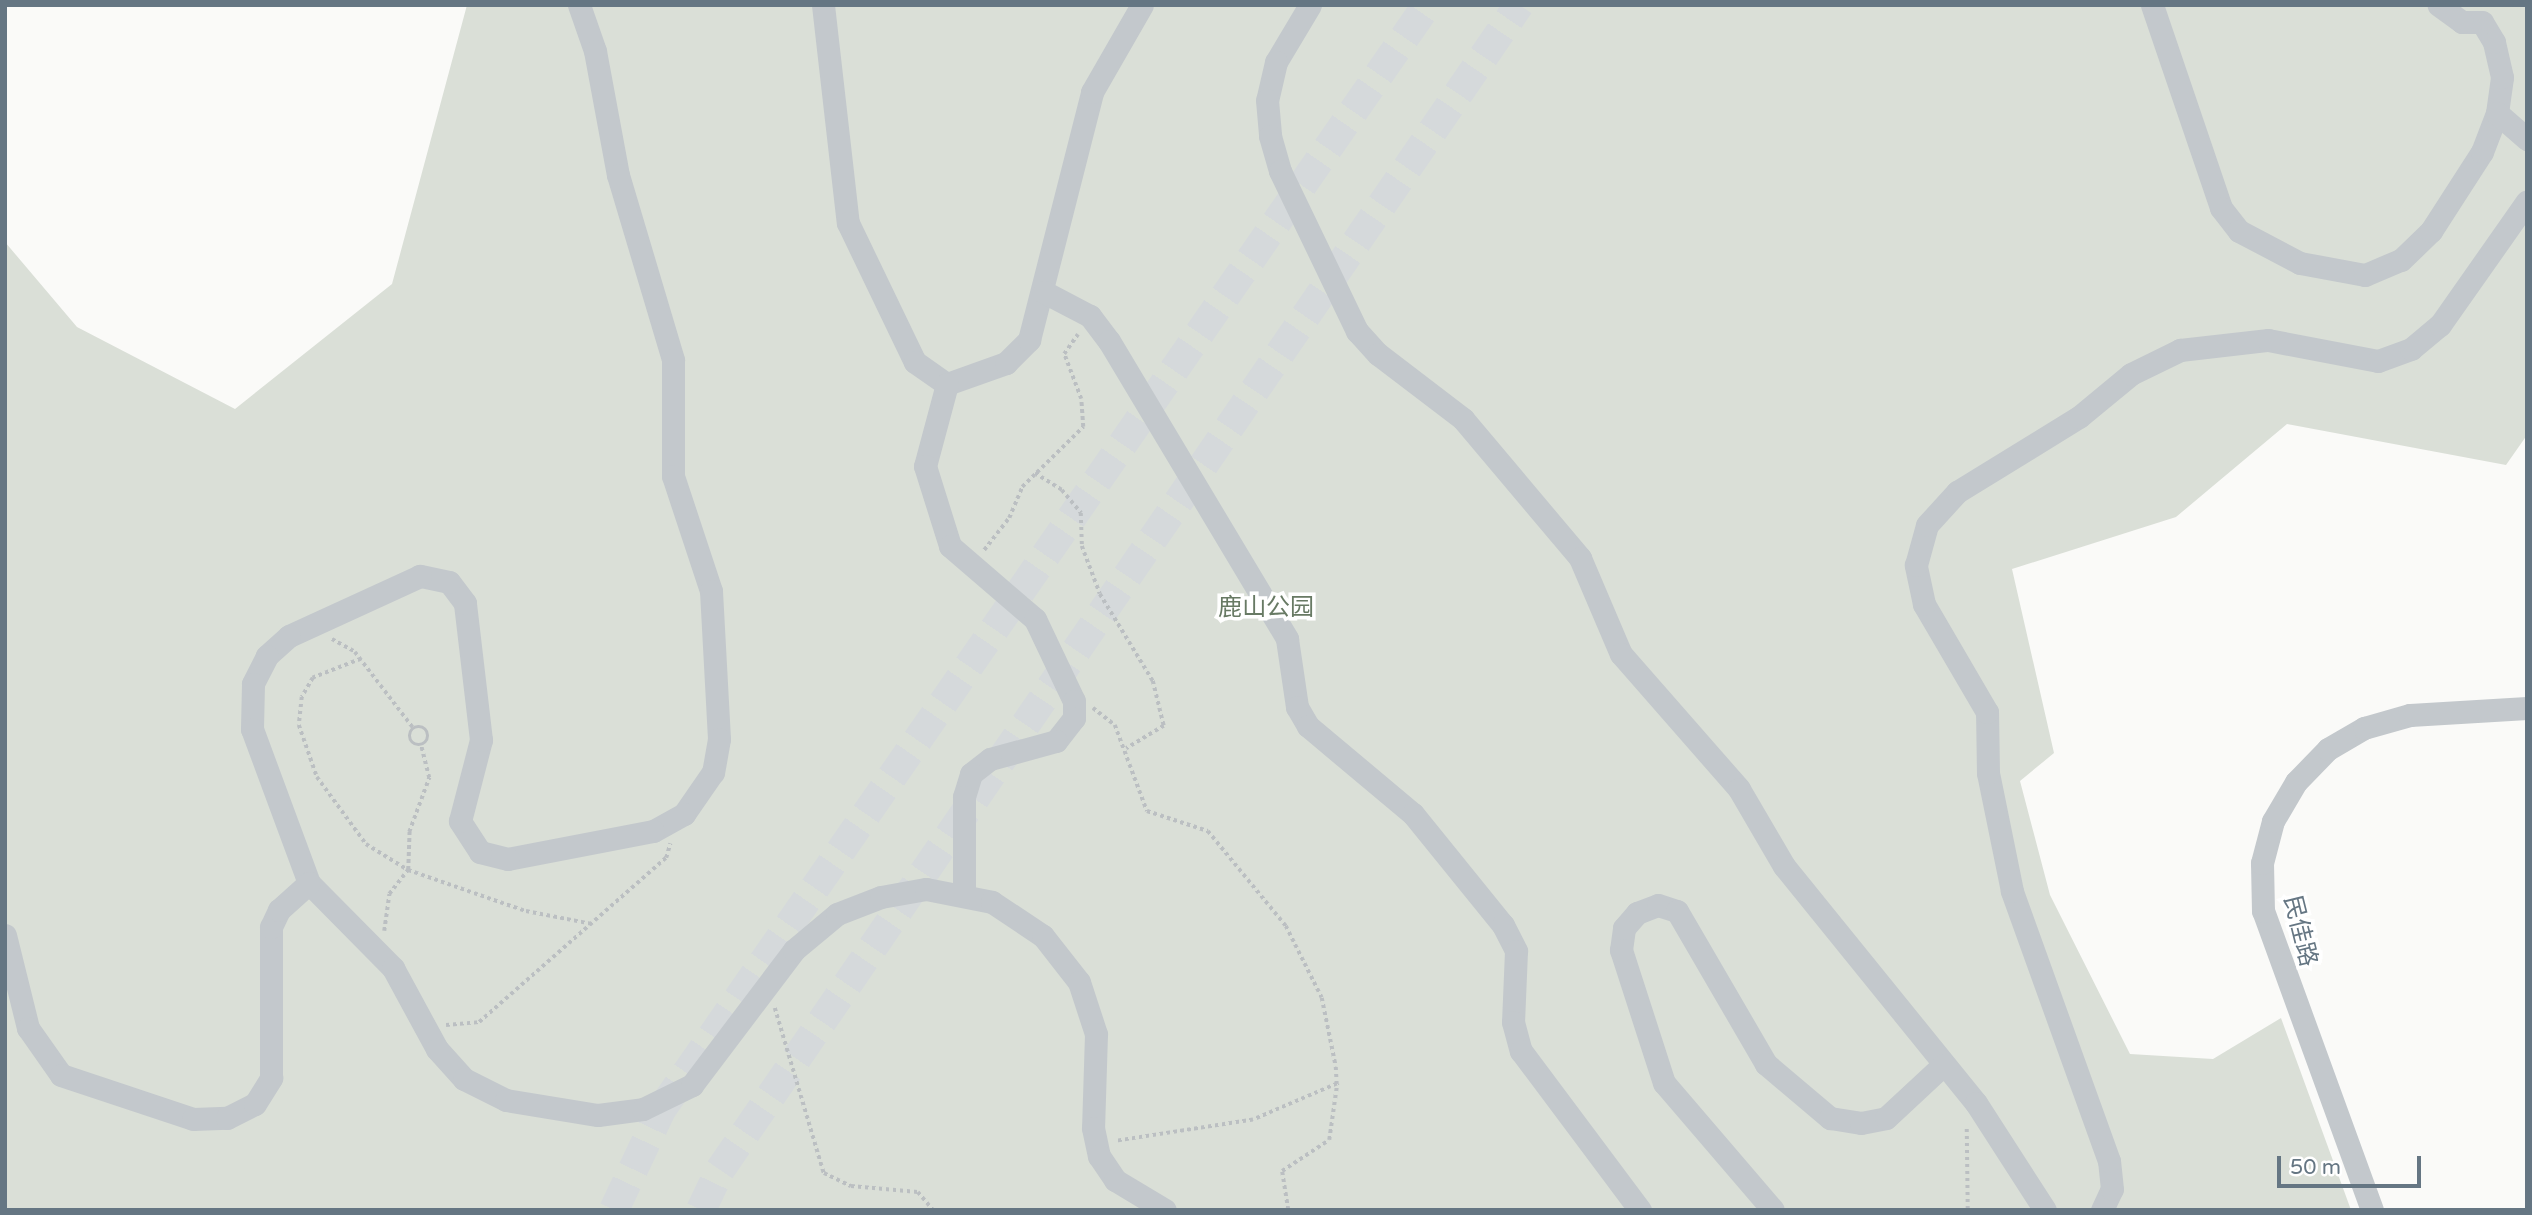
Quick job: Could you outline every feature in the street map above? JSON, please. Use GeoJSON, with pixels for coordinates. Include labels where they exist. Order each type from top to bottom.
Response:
{"type":"FeatureCollection","features":[{"type":"Feature","properties":{"kind":"street"},"geometry":{"type":"LineString","coordinates":[[579,5],[595,51],[618,175],[668,335],[677,380],[673,476],[711,591],[718,756],[695,803],[663,826],[508,859],[480,852],[460,821],[481,740],[465,603],[457,588],[440,577],[420,576],[308,627],[267,656],[253,684],[249,714],[309,883],[402,980],[425,1025],[453,1069],[489,1094],[614,1115],[660,1103],[692,1085],[806,936],[858,904],[904,891],[964,892],[1026,922],[1079,982],[1096,1034],[1095,1144],[1115,1180],[1165,1210]]}},
{"type":"Feature","properties":{"kind":"street"},"geometry":{"type":"LineString","coordinates":[[823,5],[848,223],[915,362],[947,384],[976,378],[1020,352],[1044,292],[1091,92],[1142,5]]}},
{"type":"Feature","properties":{"kind":"street"},"geometry":{"type":"LineString","coordinates":[[1310,5],[1276,62],[1267,100],[1270,136],[1280,171],[1357,331],[1378,354],[1463,419],[1580,558],[1621,654],[1738,789],[1784,866],[1966,1091],[2045,1210]]}},
{"type":"Feature","properties":{"kind":"street"},"geometry":{"type":"LineString","coordinates":[[2152,5],[2221,208],[2239,231],[2300,263],[2365,275],[2401,260],[2462,187],[2497,113],[2501,61],[2478,14],[2462,22],[2439,5]]}},
{"type":"Feature","properties":{"kind":"street"},"geometry":{"type":"LineString","coordinates":[[2497,113],[2527,139]]}},
{"type":"Feature","properties":{"kind":"street"},"geometry":{"type":"LineString","coordinates":[[2102,1210],[2112,1189],[2109,1161],[2012,891],[1988,773],[1987,712],[1922,594],[1916,565],[1927,525],[1957,492],[2079,417],[2131,374],[2180,350],[2268,340],[2378,361],[2411,349],[2440,325],[2527,201]]}},
{"type":"Feature","properties":{"kind":"street"},"geometry":{"type":"LineString","coordinates":[[1044,292],[1093,320],[1287,639],[1297,706],[1308,726],[1420,821],[1503,925],[1516,951],[1513,1022],[1521,1052],[1640,1210]]}},
{"type":"Feature","properties":{"kind":"street"},"geometry":{"type":"LineString","coordinates":[[947,384],[925,479],[950,546],[969,568],[1035,619],[1069,684],[1074,707],[1074,718],[1056,741],[990,759],[971,774],[964,797],[964,892]]}},
{"type":"Feature","properties":{"kind":"street","name":"民佳路"},"geometry":{"type":"LineString","coordinates":[[2372,1210],[2263,911],[2262,863],[2273,821],[2296,782],[2328,749],[2364,729],[2410,715],[2527,708]]}},
{"type":"Feature","properties":{"kind":"street"},"geometry":{"type":"LineString","coordinates":[[5,935],[28,1028],[61,1075],[193,1119],[227,1118],[255,1104],[271,1078],[271,927],[279,910],[309,883]]}},
{"type":"Feature","properties":{"kind":"street"},"geometry":{"type":"LineString","coordinates":[[1773,1210],[1664,1083],[1621,950],[1624,928],[1637,913],[1658,905],[1677,911],[1766,1064],[1830,1118],[1861,1123],[1885,1118],[1943,1065]]}},
{"type":"Feature","properties":{"kind":"path"},"geometry":{"type":"LineString","coordinates":[[969,568],[1004,526],[1035,472],[1083,427],[1081,399],[1064,354],[1093,320]]}},
{"type":"Feature","properties":{"kind":"path"},"geometry":{"type":"LineString","coordinates":[[1035,472],[1062,489],[1081,513],[1082,547],[1100,594],[1153,681],[1164,726],[1126,749]]}},
{"type":"Feature","properties":{"kind":"path"},"geometry":{"type":"LineString","coordinates":[[308,627],[361,659],[414,729],[427,731],[421,745],[429,774],[409,832],[408,870],[390,894],[374,949]]}},
{"type":"Feature","properties":{"kind":"path"},"geometry":{"type":"LineString","coordinates":[[361,659],[331,667],[306,686],[299,711],[301,739],[317,777],[366,844],[408,870],[526,911],[592,924]]}},
{"type":"Feature","properties":{"kind":"path"},"geometry":{"type":"LineString","coordinates":[[1074,707],[1106,713],[1126,749],[1147,811],[1208,831],[1294,938],[1326,1014],[1337,1084],[1329,1140],[1282,1171],[1287,1210]]}},
{"type":"Feature","properties":{"kind":"path"},"geometry":{"type":"LineString","coordinates":[[414,729],[410,740],[421,745]]}},
{"type":"Feature","properties":{"kind":"path"},"geometry":{"type":"LineString","coordinates":[[425,1025],[478,1022],[670,853],[663,826]]}},
{"type":"Feature","properties":{"kind":"path"},"geometry":{"type":"LineString","coordinates":[[769,986],[824,1173],[851,1186],[918,1192],[933,1210]]}},
{"type":"Feature","properties":{"kind":"path"},"geometry":{"type":"LineString","coordinates":[[1095,1144],[1235,1125],[1337,1084]]}},
{"type":"Feature","properties":{"kind":"path"},"geometry":{"type":"LineString","coordinates":[[1966,1091],[1968,1210]]}},
{"type":"Feature","properties":{"kind":"green space","name":"鹿山公园"},"geometry":{"type":"Polygon","coordinates":[[[467,5],[2527,5],[2527,435],[2506,465],[2287,424],[2176,517],[2012,569],[2054,753],[2020,781],[2050,895],[2130,1054],[2213,1059],[2281,1018],[2351,1210],[5,1210],[5,242],[77,327],[235,409],[392,284],[467,5]]]}},
{"type":"Feature","properties":{"kind":"tunnel"},"geometry":{"type":"LineString","coordinates":[[614,1210],[661,1110],[1427,5]]}},
{"type":"Feature","properties":{"kind":"tunnel"},"geometry":{"type":"LineString","coordinates":[[701,1210],[720,1170],[1519,5]]}}]}
